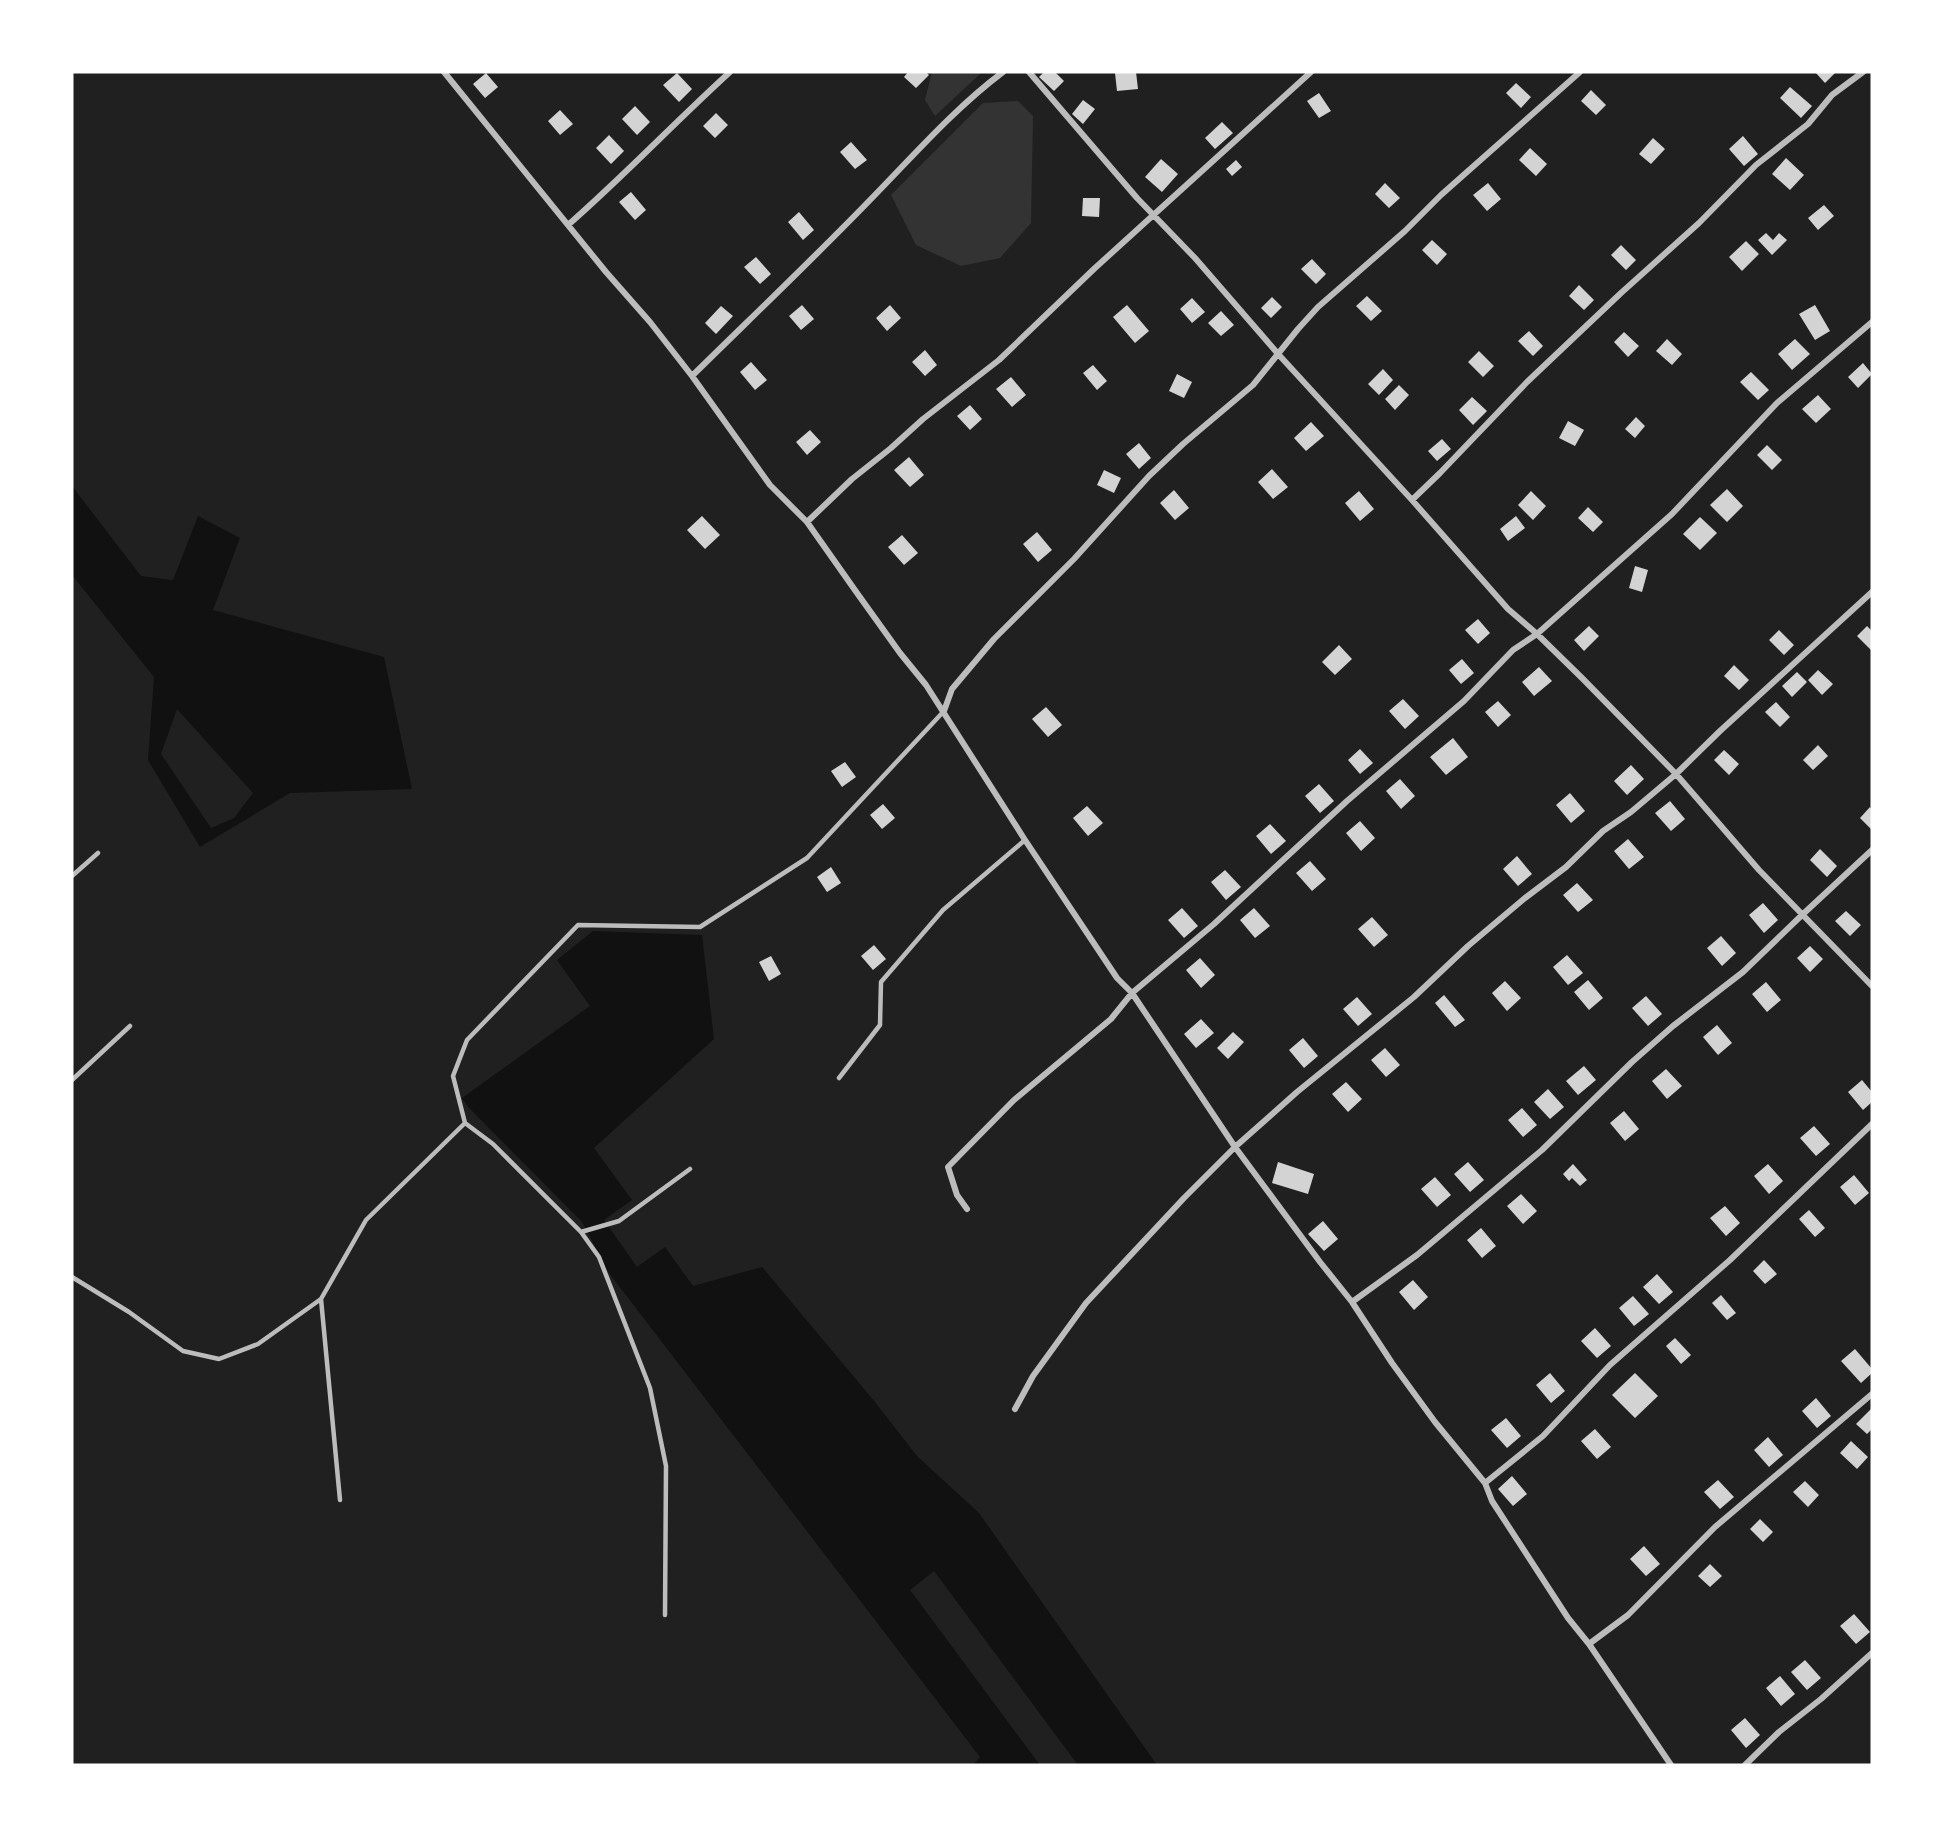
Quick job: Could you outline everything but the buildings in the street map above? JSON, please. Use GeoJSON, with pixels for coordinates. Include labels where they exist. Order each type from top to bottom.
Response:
{"type":"FeatureCollection","features":[{"type":"Feature","properties":{"kind":"street"},"geometry":{"type":"LineString","coordinates":[[568,225],[608,190],[664,133],[730,72]]}},
{"type":"Feature","properties":{"kind":"street"},"geometry":{"type":"LineString","coordinates":[[692,376],[805,266],[917,150],[982,88],[1003,72]]}},
{"type":"Feature","properties":{"kind":"street"},"geometry":{"type":"LineString","coordinates":[[1029,72],[1137,198],[1195,258],[1279,355],[1508,609],[1537,634],[1676,774],[1716,823],[1872,986]]}},
{"type":"Feature","properties":{"kind":"street"},"geometry":{"type":"LineString","coordinates":[[807,522],[852,479],[923,419],[999,360],[1095,268],[1311,72]]}},
{"type":"Feature","properties":{"kind":"street"},"geometry":{"type":"LineString","coordinates":[[944,711],[952,689],[994,639],[1074,559],[1149,476],[1253,385],[1318,307],[1580,72]]}},
{"type":"Feature","properties":{"kind":"street"},"geometry":{"type":"LineString","coordinates":[[1412,500],[1527,382],[1613,300],[1699,223],[1756,165],[1808,124],[1832,95],[1863,72]]}},
{"type":"Feature","properties":{"kind":"street"},"geometry":{"type":"LineString","coordinates":[[447,73],[568,225],[650,322],[692,376],[770,485],[807,522],[856,593],[926,685],[1024,840],[1117,978],[1132,993],[1235,1147],[1352,1302],[1392,1364],[1485,1484],[1492,1501],[1568,1618],[1589,1644],[1671,1765]]}},
{"type":"Feature","properties":{"kind":"street"},"geometry":{"type":"LineString","coordinates":[[967,1209],[957,1195],[948,1167],[1014,1100],[1111,1019],[1132,993],[1214,924],[1347,801],[1464,701],[1513,650],[1537,634],[1672,514],[1777,403],[1872,322]]}},
{"type":"Feature","properties":{"kind":"street"},"geometry":{"type":"LineString","coordinates":[[1015,1409],[1033,1376],[1086,1303],[1235,1147],[1297,1092],[1414,997],[1476,939],[1566,867],[1603,831],[1632,812],[1676,774],[1872,592]]}},
{"type":"Feature","properties":{"kind":"street"},"geometry":{"type":"LineString","coordinates":[[1352,1302],[1417,1255],[1542,1150],[1632,1062],[1673,1026],[1743,972],[1872,850]]}},
{"type":"Feature","properties":{"kind":"street"},"geometry":{"type":"LineString","coordinates":[[1485,1484],[1543,1436],[1610,1365],[1730,1260],[1872,1124]]}},
{"type":"Feature","properties":{"kind":"street"},"geometry":{"type":"LineString","coordinates":[[1589,1644],[1628,1615],[1715,1527],[1872,1394]]}},
{"type":"Feature","properties":{"kind":"street"},"geometry":{"type":"LineString","coordinates":[[1744,1765],[1872,1653]]}},
{"type":"Feature","properties":{"kind":"lane"},"geometry":{"type":"LineString","coordinates":[[665,1615],[666,1466],[650,1388],[599,1257],[581,1232],[493,1144],[465,1123],[453,1076],[467,1040],[578,925],[700,927],[807,858],[944,711]]}},
{"type":"Feature","properties":{"kind":"lane"},"geometry":{"type":"LineString","coordinates":[[839,1078],[880,1025],[881,982],[943,909],[1024,840]]}},
{"type":"Feature","properties":{"kind":"lane"},"geometry":{"type":"LineString","coordinates":[[72,876],[98,853]]}},
{"type":"Feature","properties":{"kind":"lane"},"geometry":{"type":"LineString","coordinates":[[72,1080],[130,1026]]}},
{"type":"Feature","properties":{"kind":"lane"},"geometry":{"type":"LineString","coordinates":[[72,1277],[129,1312],[183,1351],[219,1359],[258,1344],[321,1299],[366,1220],[465,1123]]}},
{"type":"Feature","properties":{"kind":"lane"},"geometry":{"type":"LineString","coordinates":[[581,1232],[619,1221],[690,1169]]}},
{"type":"Feature","properties":{"kind":"lane"},"geometry":{"type":"LineString","coordinates":[[321,1299],[340,1500]]}},
{"type":"Feature","properties":{"kind":"shaded area"},"geometry":{"type":"Polygon","coordinates":[[[72,72],[1872,72],[1872,1765],[1157,1765],[979,1513],[917,1456],[762,1267],[693,1286],[665,1247],[637,1267],[604,1220],[632,1200],[594,1148],[714,1039],[702,935],[593,931],[557,960],[590,1006],[462,1098],[470,1109],[582,1222],[609,1273],[980,1757],[973,1765],[72,1765],[72,575],[154,677],[148,760],[200,847],[290,793],[412,789],[384,657],[213,610],[240,538],[198,516],[173,580],[141,576],[72,486],[72,72]]]}},
{"type":"Feature","properties":{"kind":"shaded area"},"geometry":{"type":"Polygon","coordinates":[[[932,72],[982,72],[935,116],[925,100],[932,72]]]}},
{"type":"Feature","properties":{"kind":"shaded area"},"geometry":{"type":"Polygon","coordinates":[[[1018,101],[1033,116],[1031,223],[1000,258],[961,266],[916,245],[891,195],[983,103],[1018,101]]]}},
{"type":"Feature","properties":{"kind":"shaded area"},"geometry":{"type":"Polygon","coordinates":[[[177,709],[253,793],[234,818],[211,828],[161,754],[177,709]]]}},
{"type":"Feature","properties":{"kind":"shaded area"},"geometry":{"type":"Polygon","coordinates":[[[934,1571],[1078,1765],[1040,1765],[910,1590],[934,1571]]]}}]}
